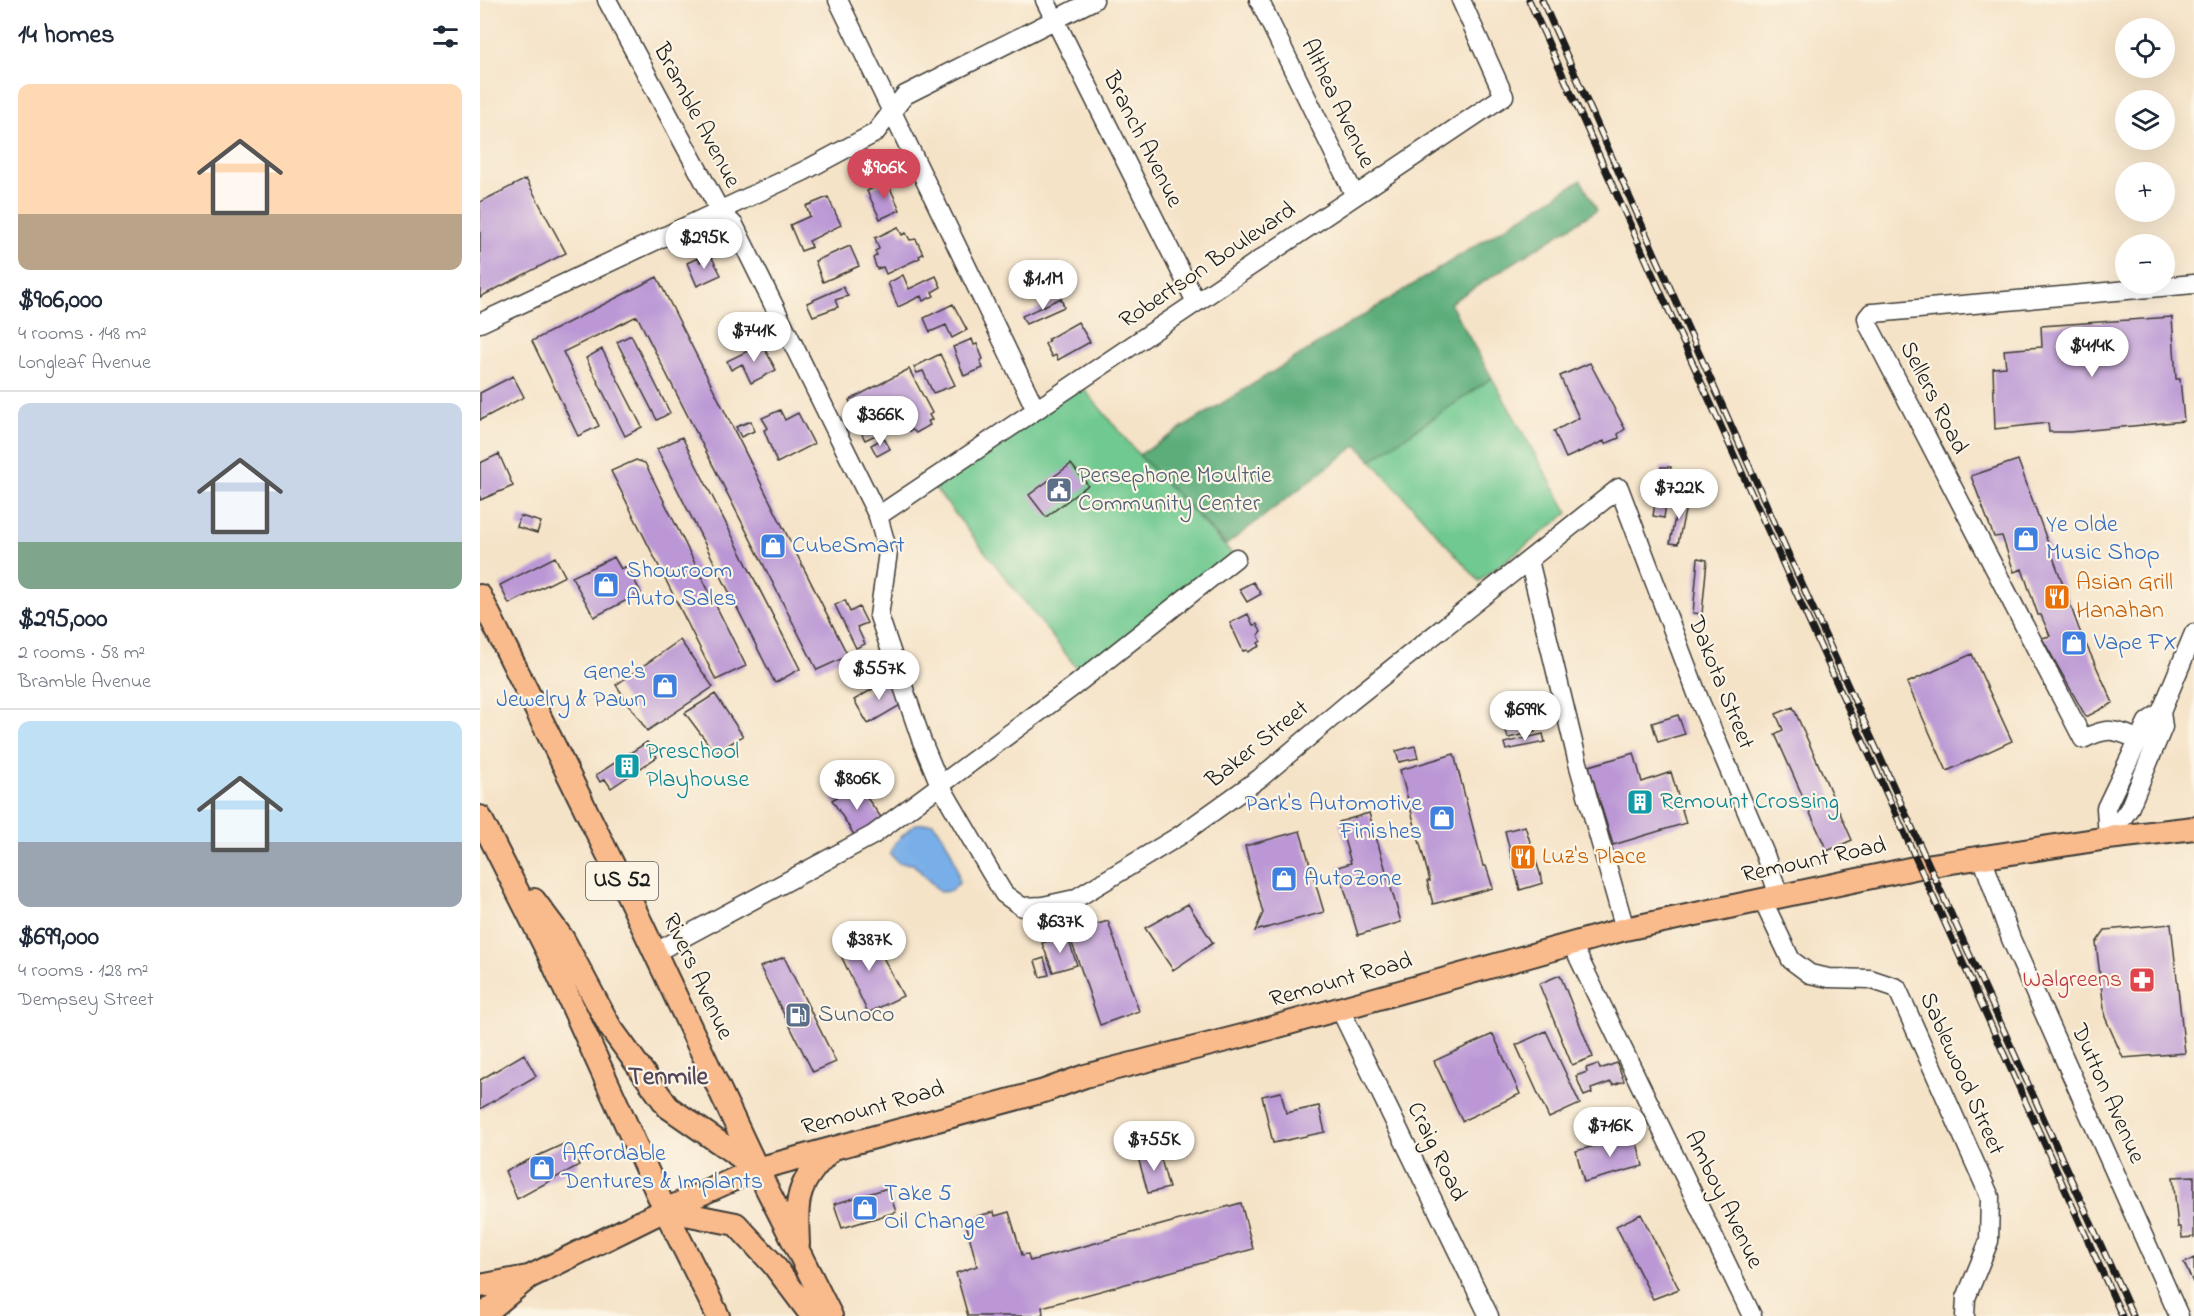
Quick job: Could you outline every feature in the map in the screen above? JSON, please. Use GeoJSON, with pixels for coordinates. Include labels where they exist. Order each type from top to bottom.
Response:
{"type":"FeatureCollection","features":[{"type":"Feature","properties":{"kind":"main road","name":"Rivers Avenue"},"geometry":{"type":"LineString","coordinates":[[480,596],[656,952],[757,1169],[831,1316]]}},
{"type":"Feature","properties":{"kind":"main road"},"geometry":{"type":"LineString","coordinates":[[480,817],[558,974],[665,1210],[718,1316]]}},
{"type":"Feature","properties":{"kind":"main road","name":"Remount Road"},"geometry":{"type":"LineString","coordinates":[[482,1316],[529,1277],[665,1210],[757,1169],[1044,1091],[1085,1076],[1340,1009],[1625,929],[1919,867],[2108,838],[2194,828]]}},
{"type":"Feature","properties":{"kind":"main road"},"geometry":{"type":"LineString","coordinates":[[498,851],[563,939],[610,1027],[668,1107],[757,1169]]}},
{"type":"Feature","properties":{"kind":"main road"},"geometry":{"type":"LineString","coordinates":[[799,1251],[797,1206],[800,1193],[813,1168],[832,1149]]}},
{"type":"Feature","properties":{"kind":"main road"},"geometry":{"type":"LineString","coordinates":[[665,1210],[736,1224],[773,1264],[812,1316]]}},
{"type":"Feature","properties":{"kind":"main road","name":"Remount Road"},"geometry":{"type":"LineString","coordinates":[[480,1286],[529,1277]]}},
{"type":"Feature","properties":{"kind":"street","name":"Bramble Avenue"},"geometry":{"type":"LineString","coordinates":[[607,0],[720,211],[734,225],[878,516],[888,552],[879,616],[921,739],[940,785]]}},
{"type":"Feature","properties":{"kind":"street"},"geometry":{"type":"LineString","coordinates":[[838,0],[1036,410]]}},
{"type":"Feature","properties":{"kind":"street","name":"Branch Avenue"},"geometry":{"type":"LineString","coordinates":[[1045,0],[1196,302]]}},
{"type":"Feature","properties":{"kind":"street"},"geometry":{"type":"LineString","coordinates":[[480,323],[804,171],[875,133],[905,95],[1094,0]]}},
{"type":"Feature","properties":{"kind":"street","name":"Althea Avenue"},"geometry":{"type":"LineString","coordinates":[[1259,0],[1355,196]]}},
{"type":"Feature","properties":{"kind":"street","name":"Robertson Boulevard"},"geometry":{"type":"LineString","coordinates":[[878,516],[1504,96],[1461,0]]}},
{"type":"Feature","properties":{"kind":"street","name":"Sellers Road"},"geometry":{"type":"LineString","coordinates":[[2139,740],[2110,729],[2083,739],[1869,326],[1867,318],[1871,313],[2194,284]]}},
{"type":"Feature","properties":{"kind":"street","name":"Baker Street"},"geometry":{"type":"LineString","coordinates":[[940,785],[1004,894],[1022,907],[1043,906],[1075,899],[1163,847],[1260,778],[1350,702],[1619,488]]}},
{"type":"Feature","properties":{"kind":"street","name":"Dakota Street"},"geometry":{"type":"LineString","coordinates":[[1619,488],[1706,716],[1764,852],[1770,897]]}},
{"type":"Feature","properties":{"kind":"street"},"geometry":{"type":"LineString","coordinates":[[656,952],[873,835],[1074,686],[1236,558]]}},
{"type":"Feature","properties":{"kind":"street"},"geometry":{"type":"LineString","coordinates":[[1529,560],[1578,763],[1625,929]]}},
{"type":"Feature","properties":{"kind":"street"},"geometry":{"type":"LineString","coordinates":[[2108,838],[2129,809],[2163,728],[2161,712],[2194,633]]}},
{"type":"Feature","properties":{"kind":"street"},"geometry":{"type":"LineString","coordinates":[[2108,838],[2106,808],[2147,722],[2161,712]]}},
{"type":"Feature","properties":{"kind":"street","name":"Dutton Avenue"},"geometry":{"type":"LineString","coordinates":[[1982,857],[2011,939],[2179,1316]]}},
{"type":"Feature","properties":{"kind":"street","name":"Sablewood Street"},"geometry":{"type":"LineString","coordinates":[[1770,897],[1791,960],[1810,974],[1829,978],[1870,979],[1897,988],[1990,1197],[1989,1241],[1966,1298],[1965,1316]]}},
{"type":"Feature","properties":{"kind":"street","name":"Amboy Avenue"},"geometry":{"type":"LineString","coordinates":[[1572,944],[1752,1316]]}},
{"type":"Feature","properties":{"kind":"street","name":"Craig Road"},"geometry":{"type":"LineString","coordinates":[[1340,1009],[1489,1316]]}},
{"type":"Feature","properties":{"kind":"green space"},"geometry":{"type":"Polygon","coordinates":[[[1581,180],[1597,210],[1450,303],[1492,378],[1371,460],[1357,445],[1226,545],[1139,455],[1581,180]]]}},
{"type":"Feature","properties":{"kind":"green space"},"geometry":{"type":"Polygon","coordinates":[[[1492,378],[1568,513],[1479,581],[1371,460],[1492,378]]]}},
{"type":"Feature","properties":{"kind":"green space"},"geometry":{"type":"Polygon","coordinates":[[[1078,382],[1139,455],[1236,558],[1084,677],[930,482],[1078,382]]]}},
{"type":"Feature","properties":{"kind":"water"},"geometry":{"type":"Polygon","coordinates":[[[933,823],[943,836],[954,859],[959,883],[951,891],[940,892],[913,864],[899,863],[890,854],[895,843],[915,824],[933,823]]]}},
{"type":"Feature","properties":{"kind":"building"},"geometry":{"type":"Polygon","coordinates":[[[526,179],[566,253],[480,297],[480,202],[526,179]]]}},
{"type":"Feature","properties":{"kind":"building"},"geometry":{"type":"Polygon","coordinates":[[[887,181],[900,210],[880,219],[867,191],[887,181]]]}},
{"type":"Feature","properties":{"kind":"building"},"geometry":{"type":"Polygon","coordinates":[[[828,197],[841,225],[809,241],[812,247],[801,251],[790,225],[810,216],[806,206],[828,197]]]}},
{"type":"Feature","properties":{"kind":"building"},"geometry":{"type":"Polygon","coordinates":[[[898,227],[902,235],[906,233],[910,240],[916,239],[923,254],[919,256],[920,258],[886,274],[883,267],[877,269],[873,258],[877,255],[875,251],[879,249],[875,238],[898,227]]]}},
{"type":"Feature","properties":{"kind":"building"},"geometry":{"type":"Polygon","coordinates":[[[850,246],[859,266],[823,282],[815,261],[850,246]]]}},
{"type":"Feature","properties":{"kind":"building"},"geometry":{"type":"Polygon","coordinates":[[[711,256],[721,275],[697,286],[687,263],[698,258],[700,262],[711,256]]]}},
{"type":"Feature","properties":{"kind":"building"},"geometry":{"type":"Polygon","coordinates":[[[903,275],[909,289],[936,276],[941,287],[932,292],[934,296],[923,301],[921,296],[898,307],[888,283],[903,275]]]}},
{"type":"Feature","properties":{"kind":"building","name":"CubeSmart"},"geometry":{"type":"Polygon","coordinates":[[[657,277],[848,656],[817,670],[637,316],[563,352],[599,426],[578,436],[532,341],[657,277]]]}},
{"type":"Feature","properties":{"kind":"building"},"geometry":{"type":"Polygon","coordinates":[[[843,287],[848,296],[835,300],[838,307],[813,316],[807,303],[843,287]]]}},
{"type":"Feature","properties":{"kind":"building"},"geometry":{"type":"Polygon","coordinates":[[[1061,298],[1064,307],[1026,324],[1022,316],[1061,298]]]}},
{"type":"Feature","properties":{"kind":"building"},"geometry":{"type":"Polygon","coordinates":[[[953,304],[967,330],[952,338],[946,325],[930,332],[924,318],[953,304]]]}},
{"type":"Feature","properties":{"kind":"building"},"geometry":{"type":"Polygon","coordinates":[[[2172,317],[2176,379],[2180,379],[2184,421],[2070,432],[2049,432],[2048,423],[1995,429],[1993,368],[2006,367],[2004,350],[2042,347],[2041,326],[2172,317]]]}},
{"type":"Feature","properties":{"kind":"building"},"geometry":{"type":"Polygon","coordinates":[[[1078,322],[1090,342],[1058,360],[1056,355],[1052,357],[1045,344],[1049,341],[1048,339],[1078,322]]]}},
{"type":"Feature","properties":{"kind":"building"},"geometry":{"type":"Polygon","coordinates":[[[631,335],[670,413],[657,420],[617,342],[631,335]]]}},
{"type":"Feature","properties":{"kind":"building"},"geometry":{"type":"Polygon","coordinates":[[[972,339],[974,345],[977,344],[983,359],[980,361],[983,368],[964,376],[953,347],[972,339]]]}},
{"type":"Feature","properties":{"kind":"building"},"geometry":{"type":"Polygon","coordinates":[[[762,344],[776,370],[751,383],[742,364],[731,370],[727,361],[762,344]]]}},
{"type":"Feature","properties":{"kind":"building"},"geometry":{"type":"Polygon","coordinates":[[[602,349],[642,427],[625,436],[586,358],[602,349]]]}},
{"type":"Feature","properties":{"kind":"building"},"geometry":{"type":"Polygon","coordinates":[[[940,354],[955,385],[933,393],[923,371],[917,373],[914,367],[940,354]]]}},
{"type":"Feature","properties":{"kind":"building"},"geometry":{"type":"Polygon","coordinates":[[[1590,363],[1625,429],[1618,434],[1619,438],[1605,444],[1604,441],[1566,458],[1554,431],[1579,418],[1560,376],[1590,363]]]}},
{"type":"Feature","properties":{"kind":"building"},"geometry":{"type":"Polygon","coordinates":[[[909,369],[932,413],[929,415],[932,420],[928,421],[930,425],[916,433],[913,430],[909,431],[906,426],[903,427],[891,402],[857,419],[849,400],[909,369]]]}},
{"type":"Feature","properties":{"kind":"building"},"geometry":{"type":"Polygon","coordinates":[[[513,376],[524,397],[480,420],[480,393],[513,376]]]}},
{"type":"Feature","properties":{"kind":"building"},"geometry":{"type":"Polygon","coordinates":[[[780,410],[785,420],[798,413],[814,444],[777,463],[764,430],[768,428],[762,418],[780,410]]]}},
{"type":"Feature","properties":{"kind":"building"},"geometry":{"type":"Polygon","coordinates":[[[751,421],[754,431],[741,437],[736,427],[751,421]]]}},
{"type":"Feature","properties":{"kind":"building"},"geometry":{"type":"Polygon","coordinates":[[[872,422],[878,434],[865,440],[860,430],[866,429],[865,425],[872,422]]]}},
{"type":"Feature","properties":{"kind":"building"},"geometry":{"type":"Polygon","coordinates":[[[682,437],[800,669],[775,683],[657,449],[682,437]]]}},
{"type":"Feature","properties":{"kind":"building"},"geometry":{"type":"Polygon","coordinates":[[[884,438],[890,449],[877,456],[871,445],[884,438]]]}},
{"type":"Feature","properties":{"kind":"building"},"geometry":{"type":"Polygon","coordinates":[[[499,454],[513,486],[480,500],[480,463],[499,454]]]}},
{"type":"Feature","properties":{"kind":"building"},"geometry":{"type":"Polygon","coordinates":[[[636,460],[645,463],[746,666],[716,680],[611,471],[636,460]]]}},
{"type":"Feature","properties":{"kind":"building"},"geometry":{"type":"Polygon","coordinates":[[[2018,460],[2079,629],[2113,703],[2086,717],[2042,638],[2050,636],[2041,615],[2038,615],[2022,569],[2014,572],[2002,536],[1994,537],[1971,476],[2018,460]]]}},
{"type":"Feature","properties":{"kind":"building","name":"Persephone Moultrie Community Center"},"geometry":{"type":"Polygon","coordinates":[[[1071,464],[1088,485],[1046,517],[1029,495],[1071,464]]]}},
{"type":"Feature","properties":{"kind":"building"},"geometry":{"type":"Polygon","coordinates":[[[1661,467],[1671,467],[1664,518],[1653,516],[1661,467]]]}},
{"type":"Feature","properties":{"kind":"building"},"geometry":{"type":"Polygon","coordinates":[[[1679,496],[1688,497],[1678,544],[1670,543],[1679,496]]]}},
{"type":"Feature","properties":{"kind":"building"},"geometry":{"type":"Polygon","coordinates":[[[520,516],[541,522],[537,533],[517,527],[520,516]]]}},
{"type":"Feature","properties":{"kind":"building"},"geometry":{"type":"Polygon","coordinates":[[[555,557],[565,576],[509,604],[500,585],[555,557]]]}},
{"type":"Feature","properties":{"kind":"building","name":"Showroom Auto Sales"},"geometry":{"type":"Polygon","coordinates":[[[614,557],[621,569],[627,566],[641,593],[594,617],[572,577],[614,557]]]}},
{"type":"Feature","properties":{"kind":"building"},"geometry":{"type":"Polygon","coordinates":[[[1698,558],[1707,560],[1702,614],[1693,613],[1698,558]]]}},
{"type":"Feature","properties":{"kind":"building"},"geometry":{"type":"Polygon","coordinates":[[[1253,582],[1261,594],[1247,602],[1239,589],[1253,582]]]}},
{"type":"Feature","properties":{"kind":"building"},"geometry":{"type":"Polygon","coordinates":[[[845,600],[850,612],[859,607],[867,623],[857,627],[865,644],[856,648],[835,605],[845,600]]]}},
{"type":"Feature","properties":{"kind":"building"},"geometry":{"type":"Polygon","coordinates":[[[1248,614],[1253,625],[1257,624],[1261,632],[1258,635],[1261,641],[1258,643],[1260,646],[1248,652],[1243,651],[1230,623],[1248,614]]]}},
{"type":"Feature","properties":{"kind":"building","name":"Gene's Jewelry & Pawn"},"geometry":{"type":"Polygon","coordinates":[[[680,640],[713,687],[647,731],[616,685],[680,640]]]}},
{"type":"Feature","properties":{"kind":"building"},"geometry":{"type":"Polygon","coordinates":[[[1972,654],[2012,741],[1947,771],[1907,683],[1972,654]]]}},
{"type":"Feature","properties":{"kind":"building"},"geometry":{"type":"Polygon","coordinates":[[[891,678],[904,703],[868,724],[854,700],[891,678]]]}},
{"type":"Feature","properties":{"kind":"building"},"geometry":{"type":"Polygon","coordinates":[[[715,694],[743,736],[715,753],[685,713],[715,694]]]}},
{"type":"Feature","properties":{"kind":"building"},"geometry":{"type":"Polygon","coordinates":[[[1527,707],[1529,713],[1533,713],[1537,726],[1533,726],[1535,732],[1508,738],[1501,713],[1527,707]]]}},
{"type":"Feature","properties":{"kind":"building"},"geometry":{"type":"Polygon","coordinates":[[[1793,707],[1852,840],[1827,851],[1775,734],[1783,730],[1776,714],[1793,707]]]}},
{"type":"Feature","properties":{"kind":"building"},"geometry":{"type":"Polygon","coordinates":[[[1678,715],[1685,734],[1658,742],[1652,723],[1678,715]]]}},
{"type":"Feature","properties":{"kind":"building"},"geometry":{"type":"Polygon","coordinates":[[[1543,734],[1545,742],[1506,750],[1504,743],[1543,734]]]}},
{"type":"Feature","properties":{"kind":"building","name":"Preschool Playhouse"},"geometry":{"type":"Polygon","coordinates":[[[647,742],[657,757],[611,788],[605,779],[600,782],[596,775],[647,742]]]}},
{"type":"Feature","properties":{"kind":"building"},"geometry":{"type":"Polygon","coordinates":[[[1415,746],[1418,758],[1399,762],[1396,751],[1415,746]]]}},
{"type":"Feature","properties":{"kind":"building","name":"Remount Crossing"},"geometry":{"type":"Polygon","coordinates":[[[1634,753],[1642,782],[1671,772],[1686,823],[1613,845],[1589,766],[1634,753]]]}},
{"type":"Feature","properties":{"kind":"building","name":"Park's Automotive Finishes"},"geometry":{"type":"Polygon","coordinates":[[[1454,754],[1483,866],[1486,866],[1493,888],[1433,904],[1427,881],[1430,881],[1400,770],[1454,754]]]}},
{"type":"Feature","properties":{"kind":"building"},"geometry":{"type":"Polygon","coordinates":[[[857,784],[883,820],[856,838],[832,800],[857,784]]]}},
{"type":"Feature","properties":{"kind":"building"},"geometry":{"type":"Polygon","coordinates":[[[1369,813],[1401,922],[1358,935],[1338,867],[1351,863],[1339,822],[1369,813]]]}},
{"type":"Feature","properties":{"kind":"building","name":"Luz's Place"},"geometry":{"type":"Polygon","coordinates":[[[1525,826],[1543,883],[1520,890],[1505,831],[1525,826]]]}},
{"type":"Feature","properties":{"kind":"building","name":"AutoZone"},"geometry":{"type":"Polygon","coordinates":[[[1300,831],[1324,912],[1255,931],[1263,913],[1245,846],[1300,831]]]}},
{"type":"Feature","properties":{"kind":"building"},"geometry":{"type":"Polygon","coordinates":[[[1188,904],[1213,943],[1173,970],[1145,928],[1188,904]]]}},
{"type":"Feature","properties":{"kind":"building"},"geometry":{"type":"Polygon","coordinates":[[[1108,921],[1139,1011],[1100,1025],[1069,934],[1072,932],[1071,928],[1084,924],[1085,928],[1108,921]]]}},
{"type":"Feature","properties":{"kind":"building","name":"Walgreens"},"geometry":{"type":"Polygon","coordinates":[[[2171,924],[2185,1053],[2123,1058],[2105,1017],[2096,943],[2105,930],[2171,924]]]}},
{"type":"Feature","properties":{"kind":"building"},"geometry":{"type":"Polygon","coordinates":[[[869,930],[903,996],[868,1013],[837,947],[869,930]]]}},
{"type":"Feature","properties":{"kind":"building"},"geometry":{"type":"Polygon","coordinates":[[[1067,935],[1077,965],[1053,972],[1042,943],[1067,935]]]}},
{"type":"Feature","properties":{"kind":"building","name":"Sunoco"},"geometry":{"type":"Polygon","coordinates":[[[784,957],[836,1062],[813,1072],[760,967],[784,957]]]}},
{"type":"Feature","properties":{"kind":"building"},"geometry":{"type":"Polygon","coordinates":[[[1044,958],[1049,975],[1040,977],[1035,961],[1044,958]]]}},
{"type":"Feature","properties":{"kind":"building"},"geometry":{"type":"Polygon","coordinates":[[[1560,975],[1593,1057],[1572,1065],[1539,984],[1560,975]]]}},
{"type":"Feature","properties":{"kind":"building"},"geometry":{"type":"Polygon","coordinates":[[[1546,1031],[1580,1104],[1549,1118],[1516,1045],[1546,1031]]]}},
{"type":"Feature","properties":{"kind":"building"},"geometry":{"type":"Polygon","coordinates":[[[1493,1034],[1520,1094],[1462,1121],[1434,1061],[1493,1034]]]}},
{"type":"Feature","properties":{"kind":"building"},"geometry":{"type":"Polygon","coordinates":[[[524,1054],[536,1076],[480,1109],[480,1080],[524,1054]]]}},
{"type":"Feature","properties":{"kind":"building"},"geometry":{"type":"Polygon","coordinates":[[[1617,1063],[1624,1081],[1613,1085],[1611,1082],[1591,1089],[1592,1093],[1584,1096],[1576,1076],[1587,1072],[1586,1068],[1598,1064],[1600,1069],[1617,1063]]]}},
{"type":"Feature","properties":{"kind":"building"},"geometry":{"type":"Polygon","coordinates":[[[1281,1092],[1286,1113],[1319,1106],[1325,1132],[1273,1143],[1262,1096],[1281,1092]]]}},
{"type":"Feature","properties":{"kind":"building"},"geometry":{"type":"Polygon","coordinates":[[[1635,1135],[1643,1166],[1584,1182],[1576,1151],[1635,1135]]]}},
{"type":"Feature","properties":{"kind":"building","name":"Affordable Dentures & Implants"},"geometry":{"type":"Polygon","coordinates":[[[568,1142],[579,1165],[517,1199],[505,1171],[568,1142]]]}},
{"type":"Feature","properties":{"kind":"building"},"geometry":{"type":"Polygon","coordinates":[[[1159,1152],[1169,1188],[1148,1193],[1138,1157],[1159,1152]]]}},
{"type":"Feature","properties":{"kind":"building"},"geometry":{"type":"Polygon","coordinates":[[[2194,1176],[2194,1237],[2182,1238],[2181,1227],[2178,1227],[2173,1177],[2194,1176]]]}},
{"type":"Feature","properties":{"kind":"building","name":"Take 5 Oil Change"},"geometry":{"type":"Polygon","coordinates":[[[888,1188],[896,1212],[842,1228],[834,1204],[888,1188]]]}},
{"type":"Feature","properties":{"kind":"building"},"geometry":{"type":"Polygon","coordinates":[[[1241,1203],[1253,1249],[1042,1307],[1043,1314],[1037,1316],[968,1316],[956,1273],[977,1266],[966,1223],[978,1221],[977,1216],[994,1212],[995,1216],[1009,1212],[1022,1255],[1028,1254],[1030,1261],[1241,1203]]]}},
{"type":"Feature","properties":{"kind":"building"},"geometry":{"type":"Polygon","coordinates":[[[1641,1214],[1679,1289],[1653,1299],[1616,1226],[1641,1214]]]}},
{"type":"Feature","properties":{"kind":"building"},"geometry":{"type":"Polygon","coordinates":[[[2194,1258],[2194,1285],[2184,1263],[2194,1258]]]}},
{"type":"Feature","properties":{"kind":"railway"},"geometry":{"type":"LineString","coordinates":[[1529,0],[2122,1316]]}},
{"type":"Feature","properties":{"kind":"railway"},"geometry":{"type":"LineString","coordinates":[[1542,0],[1791,560],[2133,1316]]}},
{"type":"Feature","properties":{"kind":"place","name":"Persephone Moultrie Community Center"},"geometry":{"type":"Point","coordinates":[1059,490]}},
{"type":"Feature","properties":{"kind":"place","name":"Ye Olde Music Shop"},"geometry":{"type":"Point","coordinates":[2026,539]}},
{"type":"Feature","properties":{"kind":"place","name":"CubeSmart"},"geometry":{"type":"Point","coordinates":[773,546]}},
{"type":"Feature","properties":{"kind":"place","name":"Showroom Auto Sales"},"geometry":{"type":"Point","coordinates":[606,585]}},
{"type":"Feature","properties":{"kind":"place","name":"Asian Grill Hanahan"},"geometry":{"type":"Point","coordinates":[2057,597]}},
{"type":"Feature","properties":{"kind":"place","name":"Vape FX"},"geometry":{"type":"Point","coordinates":[2074,643]}},
{"type":"Feature","properties":{"kind":"place","name":"Gene's Jewelry & Pawn"},"geometry":{"type":"Point","coordinates":[665,686]}},
{"type":"Feature","properties":{"kind":"place","name":"Preschool Playhouse"},"geometry":{"type":"Point","coordinates":[627,766]}},
{"type":"Feature","properties":{"kind":"place","name":"Remount Crossing"},"geometry":{"type":"Point","coordinates":[1640,802]}},
{"type":"Feature","properties":{"kind":"place","name":"Park's Automotive Finishes"},"geometry":{"type":"Point","coordinates":[1442,818]}},
{"type":"Feature","properties":{"kind":"place","name":"Luz's Place"},"geometry":{"type":"Point","coordinates":[1523,857]}},
{"type":"Feature","properties":{"kind":"place","name":"AutoZone"},"geometry":{"type":"Point","coordinates":[1284,879]}},
{"type":"Feature","properties":{"kind":"place","name":"Walgreens"},"geometry":{"type":"Point","coordinates":[2142,980]}},
{"type":"Feature","properties":{"kind":"place","name":"Sunoco"},"geometry":{"type":"Point","coordinates":[798,1015]}},
{"type":"Feature","properties":{"kind":"place","name":"Affordable Dentures & Implants"},"geometry":{"type":"Point","coordinates":[542,1168]}},
{"type":"Feature","properties":{"kind":"place","name":"Take 5 Oil Change"},"geometry":{"type":"Point","coordinates":[865,1208]}},
{"type":"Feature","properties":{"kind":"district","name":"Tenmile"},"geometry":{"type":"Point","coordinates":[668,1078]}}]}
